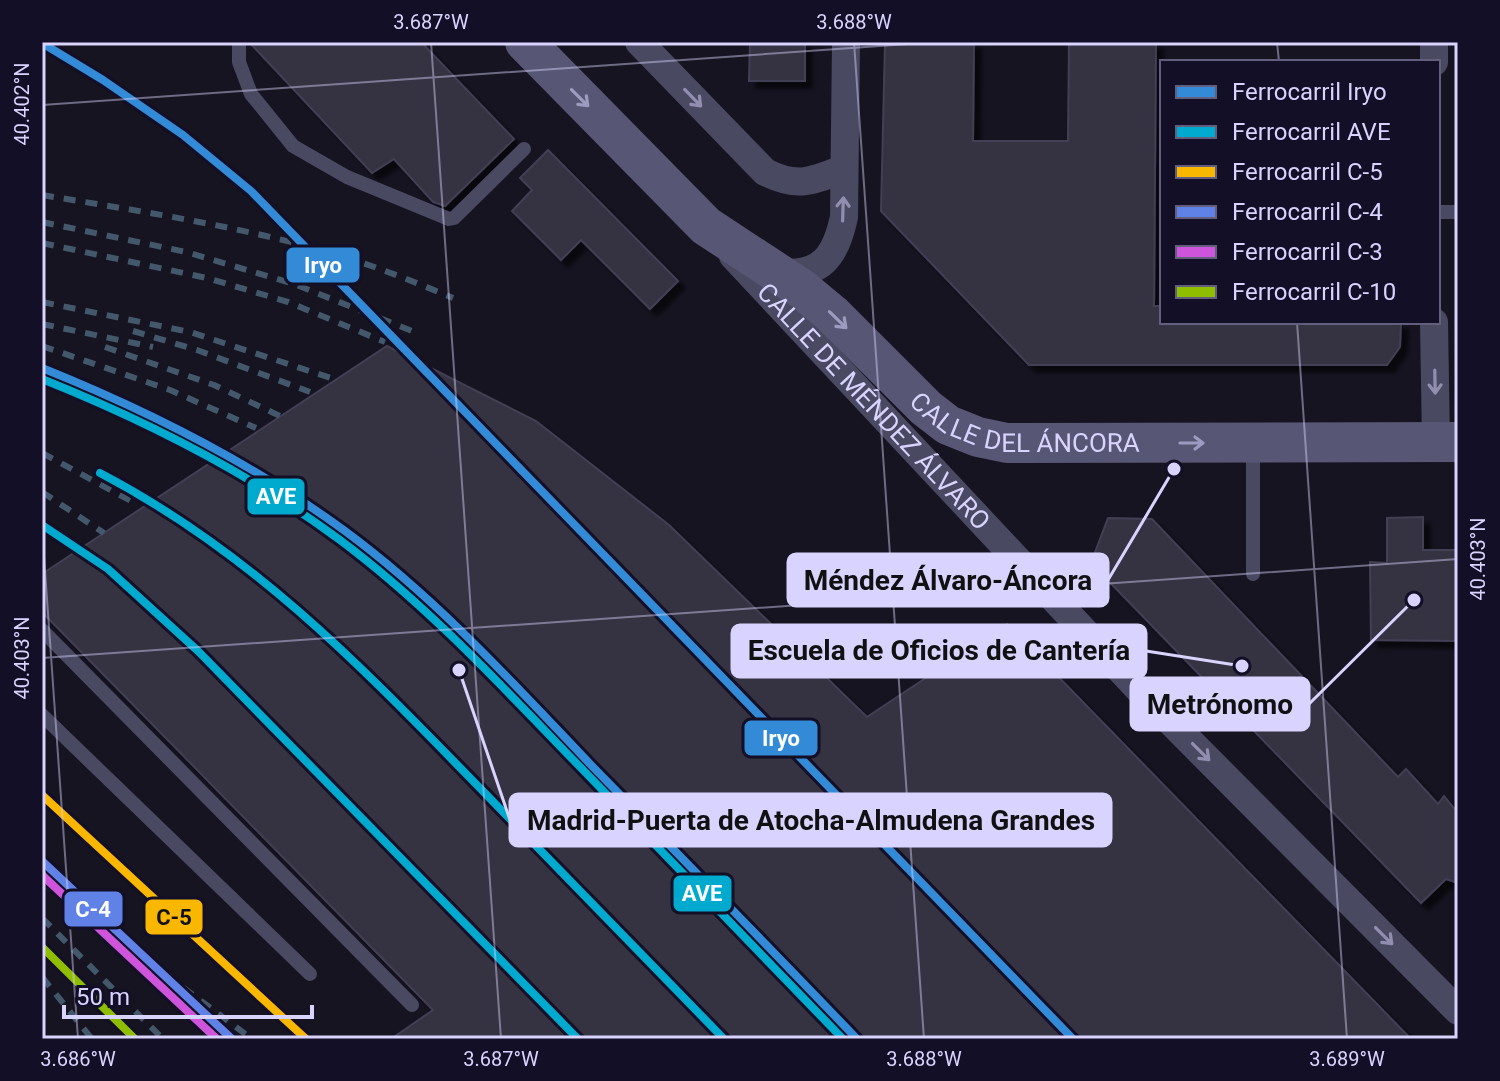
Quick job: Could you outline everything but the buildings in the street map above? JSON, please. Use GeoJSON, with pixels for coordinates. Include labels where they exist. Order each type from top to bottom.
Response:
{"type":"FeatureCollection","features":[{"type":"Feature","properties":{"kind":"main road","name":"CALLE DE MÉNDEZ ÁLVARO"},"geometry":{"type":"LineString","coordinates":[[525,42],[706,226]]}},
{"type":"Feature","properties":{"kind":"main road","name":"CALLE DEL ÁNCORA"},"geometry":{"type":"LineString","coordinates":[[706,226],[779,272],[832,314],[926,408],[948,425],[978,437],[1007,443],[1447,442]]}},
{"type":"Feature","properties":{"kind":"street"},"geometry":{"type":"LineString","coordinates":[[639,42],[765,172],[785,182],[799,183],[843,169]]}},
{"type":"Feature","properties":{"kind":"street"},"geometry":{"type":"LineString","coordinates":[[779,272],[804,272],[814,268],[838,244],[844,217],[846,42]]}},
{"type":"Feature","properties":{"kind":"street","name":"CALLE DE MÉNDEZ ÁLVARO"},"geometry":{"type":"LineString","coordinates":[[706,226],[1100,650],[1458,1011]]}},
{"type":"Feature","properties":{"kind":"street"},"geometry":{"type":"LineString","coordinates":[[1434,324],[1447,442]]}},
{"type":"Feature","properties":{"kind":"lane"},"geometry":{"type":"LineString","coordinates":[[239,42],[239,62],[251,94],[293,146],[347,177],[449,219],[454,218],[524,149]]}},
{"type":"Feature","properties":{"kind":"lane"},"geometry":{"type":"LineString","coordinates":[[1253,443],[1253,574]]}},
{"type":"Feature","properties":{"kind":"lane"},"geometry":{"type":"LineString","coordinates":[[42,630],[412,1005]]}},
{"type":"Feature","properties":{"kind":"lane"},"geometry":{"type":"LineString","coordinates":[[42,715],[310,974]]}},
{"type":"Feature","properties":{"kind":"railway"},"geometry":{"type":"LineString","coordinates":[[42,195],[280,239],[332,253],[453,298]]}},
{"type":"Feature","properties":{"kind":"railway"},"geometry":{"type":"LineString","coordinates":[[42,222],[186,252],[294,284],[412,331]]}},
{"type":"Feature","properties":{"kind":"railway"},"geometry":{"type":"LineString","coordinates":[[42,243],[207,278],[288,302],[385,342]]}},
{"type":"Feature","properties":{"kind":"railway"},"geometry":{"type":"LineString","coordinates":[[42,302],[190,332],[334,379]]}},
{"type":"Feature","properties":{"kind":"railway"},"geometry":{"type":"LineString","coordinates":[[42,324],[153,347]]}},
{"type":"Feature","properties":{"kind":"railway"},"geometry":{"type":"LineString","coordinates":[[133,331],[197,350],[310,392]]}},
{"type":"Feature","properties":{"kind":"railway"},"geometry":{"type":"LineString","coordinates":[[42,346],[170,390],[256,428]]}},
{"type":"Feature","properties":{"kind":"railway"},"geometry":{"type":"LineString","coordinates":[[105,347],[214,385],[280,416]]}},
{"type":"Feature","properties":{"kind":"railway"},"geometry":{"type":"LineString","coordinates":[[42,453],[131,501]]}},
{"type":"Feature","properties":{"kind":"railway"},"geometry":{"type":"LineString","coordinates":[[42,492],[104,533]]}},
{"type":"Feature","properties":{"kind":"railway"},"geometry":{"type":"LineString","coordinates":[[42,882],[252,1039]]}},
{"type":"Feature","properties":{"kind":"railway"},"geometry":{"type":"LineString","coordinates":[[42,918],[163,1039]]}},
{"type":"Feature","properties":{"kind":"railway"},"geometry":{"type":"LineString","coordinates":[[42,977],[92,1039]]}},
{"type":"Feature","properties":{"kind":"rail line","name":"Iryo"},"geometry":{"type":"LineString","coordinates":[[42,43],[183,135],[251,191],[1073,1039]]}},
{"type":"Feature","properties":{"kind":"rail line","name":"Iryo"},"geometry":{"type":"LineString","coordinates":[[42,368],[199,440],[310,506],[379,557],[443,613],[503,673],[857,1039]]}},
{"type":"Feature","properties":{"kind":"rail line","name":"AVE"},"geometry":{"type":"LineString","coordinates":[[42,379],[158,430],[233,470],[305,515],[373,566],[437,622],[497,682],[843,1039]]}},
{"type":"Feature","properties":{"kind":"rail line","name":"AVE"},"geometry":{"type":"LineString","coordinates":[[100,473],[206,538],[301,613],[389,695],[724,1039]]}},
{"type":"Feature","properties":{"kind":"rail line","name":"AVE"},"geometry":{"type":"LineString","coordinates":[[42,525],[108,569],[198,651],[578,1039]]}},
{"type":"Feature","properties":{"kind":"rail line","name":"C-5"},"geometry":{"type":"LineString","coordinates":[[42,795],[306,1039]]}},
{"type":"Feature","properties":{"kind":"rail line","name":"C-4"},"geometry":{"type":"LineString","coordinates":[[42,861],[232,1039]]}},
{"type":"Feature","properties":{"kind":"rail line","name":"C-3"},"geometry":{"type":"LineString","coordinates":[[42,875],[217,1039]]}},
{"type":"Feature","properties":{"kind":"rail line","name":"C-10"},"geometry":{"type":"LineString","coordinates":[[42,947],[135,1039]]}},
{"type":"Feature","properties":{"kind":"place","name":"Méndez Álvaro-Áncora"},"geometry":{"type":"Point","coordinates":[1174,469]}},
{"type":"Feature","properties":{"kind":"place","name":"Metrónomo"},"geometry":{"type":"Point","coordinates":[1414,600]}},
{"type":"Feature","properties":{"kind":"place","name":"Escuela de Oficios de Cantería"},"geometry":{"type":"Point","coordinates":[1242,666]}},
{"type":"Feature","properties":{"kind":"place","name":"Madrid-Puerta de Atocha-Almudena Grandes"},"geometry":{"type":"Point","coordinates":[459,670]}}]}
